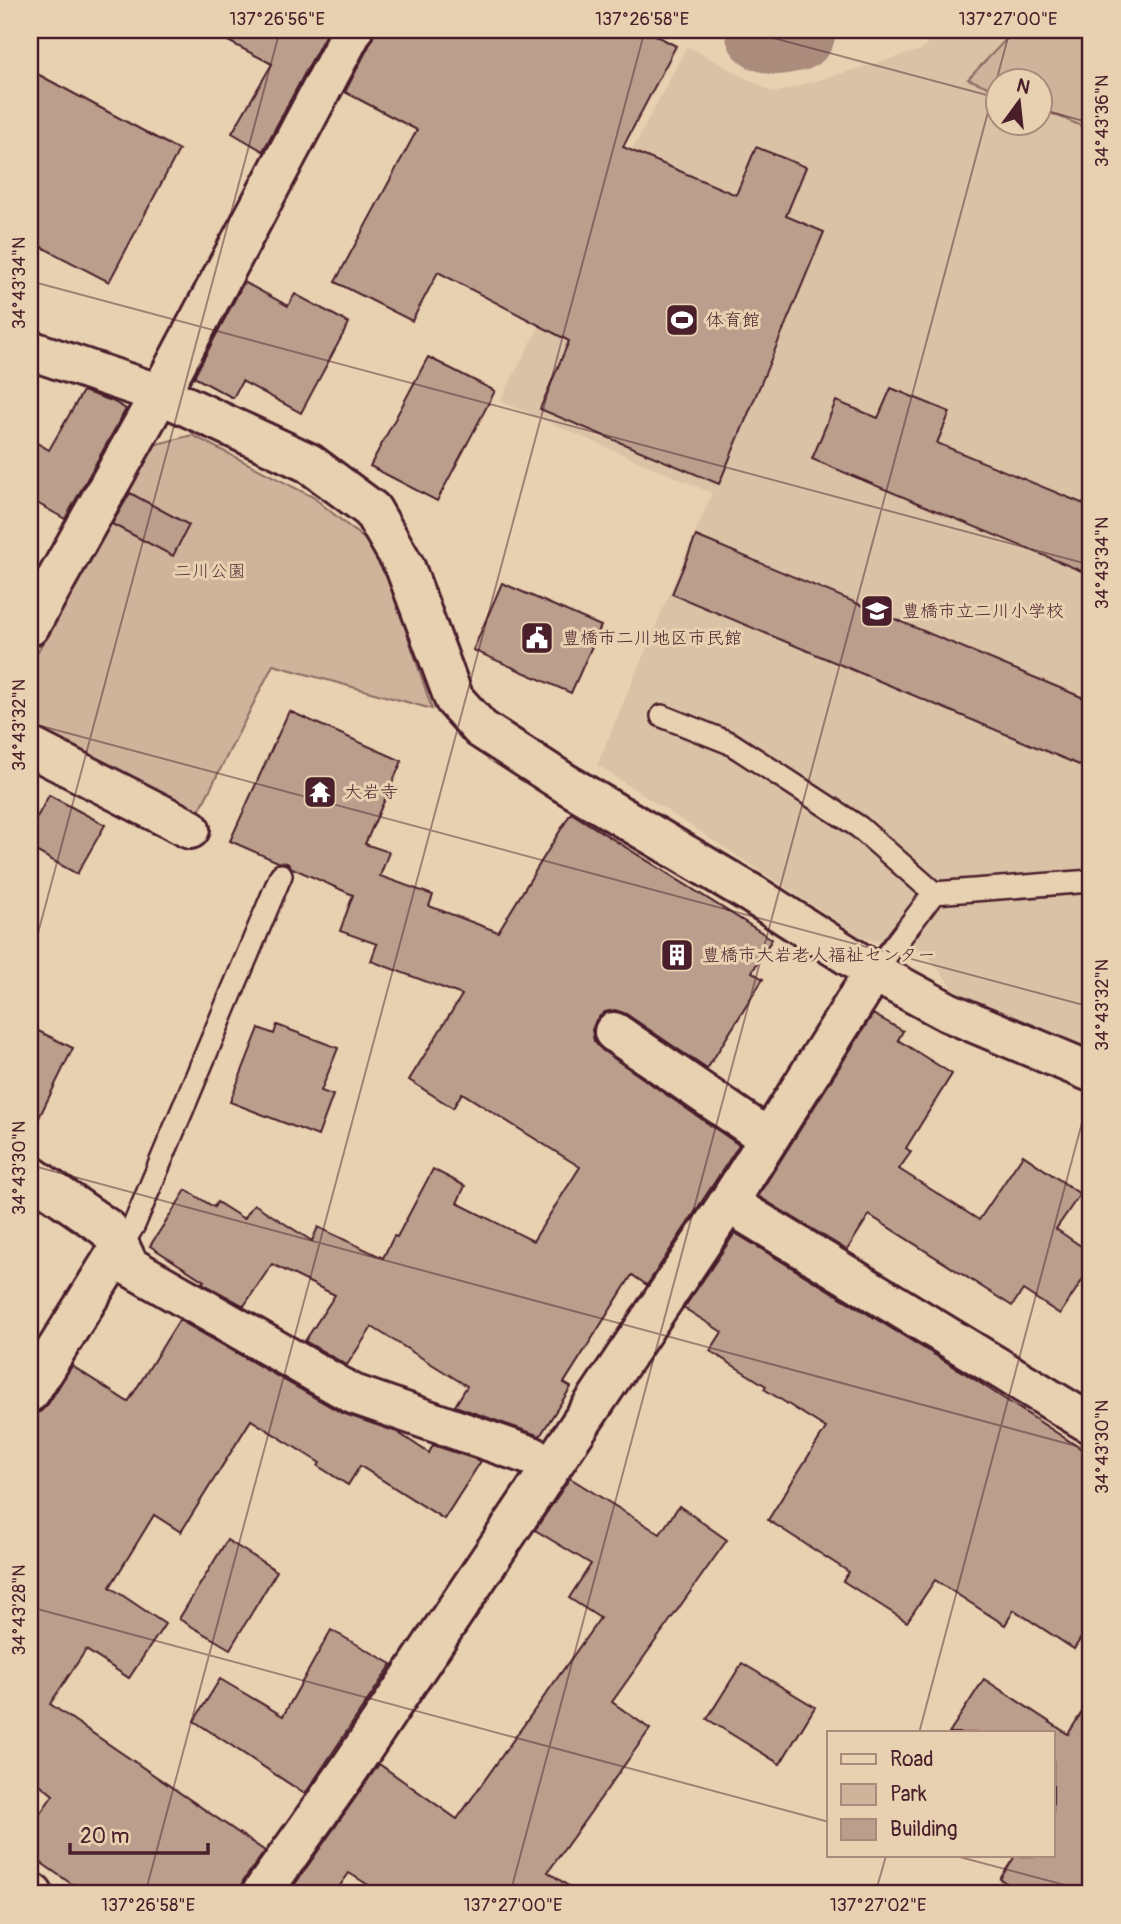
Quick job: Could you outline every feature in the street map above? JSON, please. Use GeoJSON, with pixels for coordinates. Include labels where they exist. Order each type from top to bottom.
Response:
{"type":"FeatureCollection","features":[{"type":"Feature","properties":{"kind":"street"},"geometry":{"type":"LineString","coordinates":[[30,626],[160,394],[353,30]]}},
{"type":"Feature","properties":{"kind":"street"},"geometry":{"type":"LineString","coordinates":[[30,350],[160,394],[309,463],[372,510],[405,567],[454,699],[481,729],[563,782],[752,894],[874,972],[948,1012],[1091,1072]]}},
{"type":"Feature","properties":{"kind":"street"},"geometry":{"type":"LineString","coordinates":[[30,747],[190,828]]}},
{"type":"Feature","properties":{"kind":"street"},"geometry":{"type":"LineString","coordinates":[[261,1894],[348,1771],[729,1203],[874,972]]}},
{"type":"Feature","properties":{"kind":"street"},"geometry":{"type":"LineString","coordinates":[[614,1032],[768,1138]]}},
{"type":"Feature","properties":{"kind":"street"},"geometry":{"type":"LineString","coordinates":[[30,1175],[108,1228],[129,1266],[353,1394],[533,1456],[551,1466]]}},
{"type":"Feature","properties":{"kind":"street"},"geometry":{"type":"LineString","coordinates":[[729,1203],[1091,1424]]}},
{"type":"Feature","properties":{"kind":"street"},"geometry":{"type":"LineString","coordinates":[[30,1392],[120,1247]]}},
{"type":"Feature","properties":{"kind":"lane"},"geometry":{"type":"LineString","coordinates":[[662,716],[730,743],[859,827],[934,892],[1091,881]]}},
{"type":"Feature","properties":{"kind":"lane"},"geometry":{"type":"LineString","coordinates":[[120,1247],[134,1225],[282,874]]}},
{"type":"Feature","properties":{"kind":"lane"},"geometry":{"type":"LineString","coordinates":[[874,972],[934,892]]}},
{"type":"Feature","properties":{"kind":"shaded area","name":"豊橋市立二川小学校"},"geometry":{"type":"Polygon","coordinates":[[[940,30],[1091,30],[1091,1056],[963,1001],[926,953],[863,938],[597,765],[712,493],[500,401],[687,46],[774,93],[921,50],[940,30]]]}},
{"type":"Feature","properties":{"kind":"green space"},"geometry":{"type":"Polygon","coordinates":[[[723,30],[820,30],[779,57],[723,30]]]}},
{"type":"Feature","properties":{"kind":"green space"},"geometry":{"type":"Polygon","coordinates":[[[1015,30],[1091,30],[1091,130],[1054,114],[1054,66],[984,66],[984,85],[968,79],[1015,30]]]}},
{"type":"Feature","properties":{"kind":"green space","name":"二川公園"},"geometry":{"type":"Polygon","coordinates":[[[192,435],[313,497],[380,552],[432,709],[273,665],[190,829],[30,740],[30,666],[149,446],[192,435]]]}},
{"type":"Feature","properties":{"kind":"building"},"geometry":{"type":"Polygon","coordinates":[[[207,30],[328,30],[263,151],[232,133],[272,64],[207,30]]]}},
{"type":"Feature","properties":{"kind":"building"},"geometry":{"type":"Polygon","coordinates":[[[375,30],[646,30],[676,46],[623,147],[736,195],[756,147],[806,167],[786,216],[824,232],[719,484],[540,409],[569,341],[438,272],[412,321],[335,282],[417,130],[345,92],[375,30]]]}},
{"type":"Feature","properties":{"kind":"building"},"geometry":{"type":"Polygon","coordinates":[[[30,70],[179,150],[109,282],[30,241],[30,70]]]}},
{"type":"Feature","properties":{"kind":"building"},"geometry":{"type":"Polygon","coordinates":[[[244,282],[288,306],[295,294],[349,323],[301,413],[242,381],[233,398],[194,377],[244,282]]]}},
{"type":"Feature","properties":{"kind":"building"},"geometry":{"type":"Polygon","coordinates":[[[428,357],[495,391],[437,501],[370,466],[428,357]]]}},
{"type":"Feature","properties":{"kind":"building"},"geometry":{"type":"Polygon","coordinates":[[[891,388],[950,412],[937,443],[1091,507],[1091,575],[812,459],[836,401],[878,418],[891,388]]]}},
{"type":"Feature","properties":{"kind":"building"},"geometry":{"type":"Polygon","coordinates":[[[83,391],[126,409],[65,519],[30,499],[30,439],[49,450],[83,391]]]}},
{"type":"Feature","properties":{"kind":"building"},"geometry":{"type":"Polygon","coordinates":[[[130,493],[189,525],[173,556],[112,524],[130,493]]]}},
{"type":"Feature","properties":{"kind":"building"},"geometry":{"type":"Polygon","coordinates":[[[696,536],[1091,701],[1091,770],[672,594],[696,536]]]}},
{"type":"Feature","properties":{"kind":"building","name":"豊橋市二川地区市民館"},"geometry":{"type":"Polygon","coordinates":[[[502,583],[601,626],[571,693],[473,650],[502,583]]]}},
{"type":"Feature","properties":{"kind":"building"},"geometry":{"type":"Polygon","coordinates":[[[289,711],[402,761],[365,844],[389,852],[380,876],[433,895],[429,906],[498,932],[571,813],[772,939],[752,972],[763,979],[707,1069],[626,1014],[615,1010],[605,1012],[596,1020],[592,1030],[594,1041],[602,1050],[739,1145],[647,1285],[632,1275],[564,1383],[571,1387],[540,1436],[455,1406],[467,1386],[372,1327],[347,1365],[305,1341],[335,1295],[272,1264],[244,1306],[202,1283],[204,1281],[150,1246],[186,1190],[214,1207],[217,1202],[244,1219],[254,1204],[312,1241],[318,1227],[383,1258],[433,1169],[465,1186],[457,1203],[533,1241],[580,1167],[462,1093],[453,1108],[409,1080],[462,995],[371,961],[377,944],[340,931],[353,895],[292,868],[287,863],[278,862],[230,841],[289,711]]]}},
{"type":"Feature","properties":{"kind":"building"},"geometry":{"type":"Polygon","coordinates":[[[49,795],[105,825],[77,874],[30,848],[30,830],[49,795]]]}},
{"type":"Feature","properties":{"kind":"building"},"geometry":{"type":"Polygon","coordinates":[[[873,1014],[903,1031],[898,1040],[952,1074],[906,1148],[911,1152],[899,1169],[979,1220],[1023,1155],[1080,1194],[1056,1229],[1091,1253],[1091,1267],[1060,1314],[1023,1290],[1012,1306],[869,1215],[847,1250],[758,1196],[873,1014]]]}},
{"type":"Feature","properties":{"kind":"building"},"geometry":{"type":"Polygon","coordinates":[[[277,1025],[338,1048],[321,1091],[333,1095],[318,1136],[230,1102],[259,1028],[274,1034],[277,1025]]]}},
{"type":"Feature","properties":{"kind":"building"},"geometry":{"type":"Polygon","coordinates":[[[30,1027],[73,1048],[30,1136],[30,1027]]]}},
{"type":"Feature","properties":{"kind":"building"},"geometry":{"type":"Polygon","coordinates":[[[735,1233],[966,1374],[1091,1455],[1091,1622],[1074,1649],[1014,1610],[1005,1625],[935,1580],[907,1622],[843,1581],[849,1572],[768,1520],[826,1428],[710,1351],[722,1332],[684,1308],[735,1233]]]}},
{"type":"Feature","properties":{"kind":"building"},"geometry":{"type":"Polygon","coordinates":[[[179,1320],[342,1413],[397,1432],[429,1453],[433,1445],[481,1461],[444,1519],[360,1466],[348,1485],[318,1466],[320,1463],[251,1420],[181,1532],[154,1515],[110,1587],[165,1624],[129,1678],[86,1650],[50,1704],[265,1851],[243,1881],[240,1894],[86,1894],[30,1855],[30,1828],[53,1795],[30,1776],[30,1414],[40,1412],[48,1404],[72,1366],[128,1402],[179,1320]]]}},
{"type":"Feature","properties":{"kind":"building"},"geometry":{"type":"Polygon","coordinates":[[[570,1478],[660,1534],[679,1506],[727,1540],[612,1702],[650,1729],[548,1872],[580,1894],[383,1894],[349,1873],[334,1894],[288,1894],[379,1764],[457,1819],[600,1618],[569,1598],[591,1564],[535,1530],[570,1478]]]}},
{"type":"Feature","properties":{"kind":"building"},"geometry":{"type":"Polygon","coordinates":[[[227,1540],[277,1571],[230,1649],[179,1619],[227,1540]]]}},
{"type":"Feature","properties":{"kind":"building"},"geometry":{"type":"Polygon","coordinates":[[[331,1630],[392,1664],[305,1794],[194,1721],[220,1679],[283,1716],[331,1630]]]}},
{"type":"Feature","properties":{"kind":"building"},"geometry":{"type":"Polygon","coordinates":[[[742,1663],[815,1707],[780,1764],[707,1719],[742,1663]]]}},
{"type":"Feature","properties":{"kind":"building"},"geometry":{"type":"Polygon","coordinates":[[[984,1679],[1068,1734],[1091,1698],[1091,1894],[1024,1894],[1000,1879],[1014,1857],[1054,1857],[1054,1731],[950,1731],[984,1679]]]}},
{"type":"Feature","properties":{"kind":"waterway"},"geometry":{"type":"LineString","coordinates":[[767,30],[778,33],[794,30]]}},
{"type":"Feature","properties":{"kind":"place","name":"体育館"},"geometry":{"type":"Point","coordinates":[682,320]}},
{"type":"Feature","properties":{"kind":"place","name":"豊橋市立二川小学校"},"geometry":{"type":"Point","coordinates":[877,611]}},
{"type":"Feature","properties":{"kind":"place","name":"豊橋市二川地区市民館"},"geometry":{"type":"Point","coordinates":[537,638]}},
{"type":"Feature","properties":{"kind":"place","name":"大岩寺"},"geometry":{"type":"Point","coordinates":[320,792]}},
{"type":"Feature","properties":{"kind":"place","name":"豊橋市大岩老人福祉センター"},"geometry":{"type":"Point","coordinates":[677,955]}}]}
